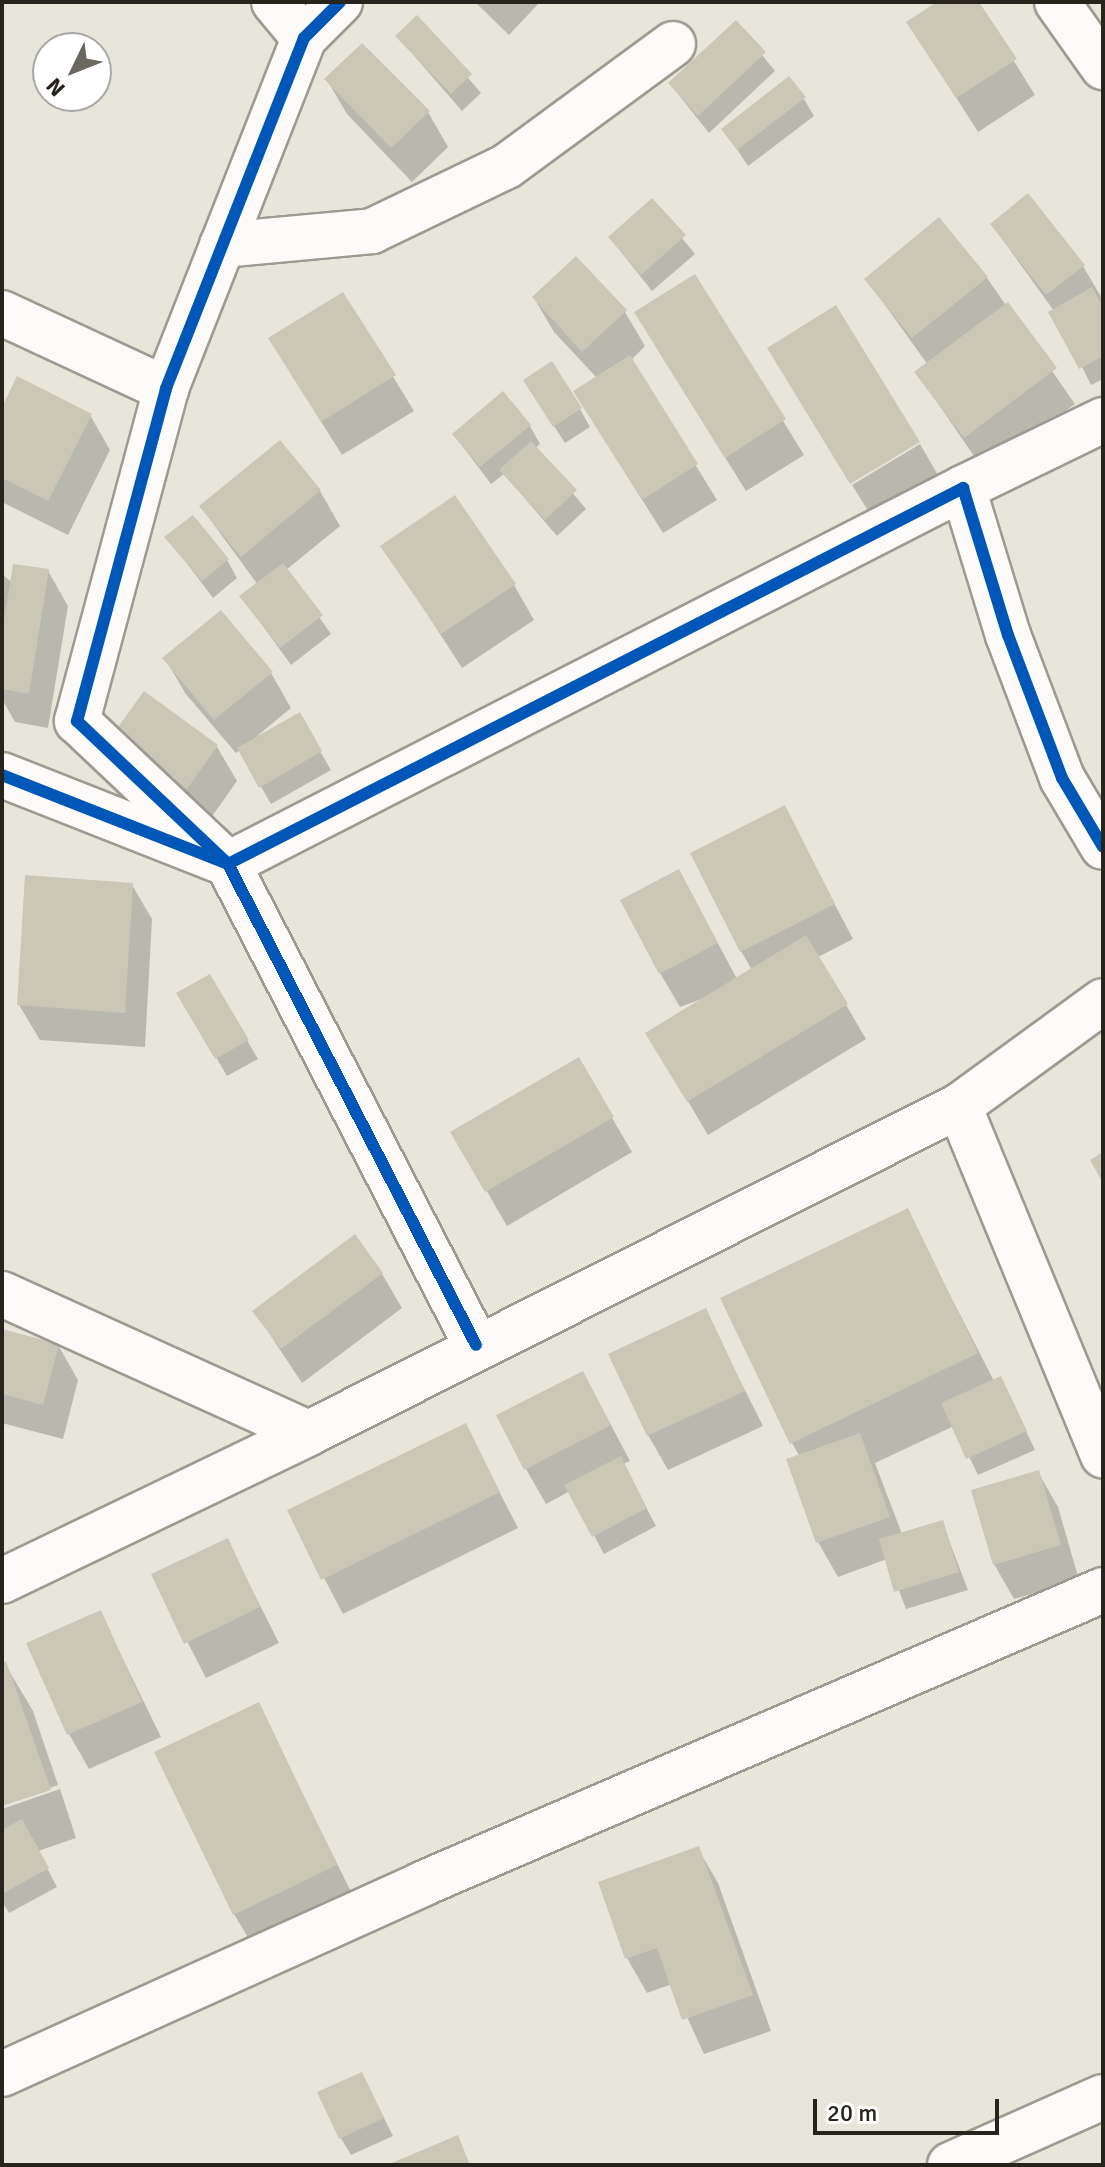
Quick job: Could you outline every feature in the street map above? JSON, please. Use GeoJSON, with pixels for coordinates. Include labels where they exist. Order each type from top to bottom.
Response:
{"type":"FeatureCollection","features":[{"type":"Feature","properties":{"kind":"street"},"geometry":{"type":"LineString","coordinates":[[274,2],[304,38]]}},
{"type":"Feature","properties":{"kind":"street"},"geometry":{"type":"LineString","coordinates":[[340,2],[304,38],[166,389],[77,721],[228,864],[476,1345]]}},
{"type":"Feature","properties":{"kind":"street"},"geometry":{"type":"LineString","coordinates":[[1057,2],[1103,67]]}},
{"type":"Feature","properties":{"kind":"street"},"geometry":{"type":"LineString","coordinates":[[222,245],[372,231],[507,166],[673,44]]}},
{"type":"Feature","properties":{"kind":"street"},"geometry":{"type":"LineString","coordinates":[[2,313],[166,389]]}},
{"type":"Feature","properties":{"kind":"street"},"geometry":{"type":"LineString","coordinates":[[2,775],[228,864],[963,488],[1103,420]]}},
{"type":"Feature","properties":{"kind":"street"},"geometry":{"type":"LineString","coordinates":[[963,488],[1008,635],[1062,778],[1103,847]]}},
{"type":"Feature","properties":{"kind":"street"},"geometry":{"type":"LineString","coordinates":[[2,1581],[309,1433],[476,1345],[959,1106],[1103,1001]]}},
{"type":"Feature","properties":{"kind":"street"},"geometry":{"type":"LineString","coordinates":[[959,1106],[1103,1456]]}},
{"type":"Feature","properties":{"kind":"street"},"geometry":{"type":"LineString","coordinates":[[2,1294],[309,1433]]}},
{"type":"Feature","properties":{"kind":"street"},"geometry":{"type":"LineString","coordinates":[[2,2074],[422,1884],[1103,1590]]}},
{"type":"Feature","properties":{"kind":"street"},"geometry":{"type":"LineString","coordinates":[[950,2165],[1103,2097]]}},
{"type":"Feature","properties":{"kind":"building"},"geometry":{"type":"Polygon","coordinates":[[[937,2],[979,2],[1017,59],[956,98],[906,22],[937,2]]]}},
{"type":"Feature","properties":{"kind":"building"},"geometry":{"type":"Polygon","coordinates":[[[417,15],[472,74],[451,94],[395,36],[417,15]]]}},
{"type":"Feature","properties":{"kind":"building"},"geometry":{"type":"Polygon","coordinates":[[[736,20],[766,52],[698,116],[668,83],[736,20]]]}},
{"type":"Feature","properties":{"kind":"building"},"geometry":{"type":"Polygon","coordinates":[[[362,43],[430,111],[391,148],[324,79],[362,43]]]}},
{"type":"Feature","properties":{"kind":"building"},"geometry":{"type":"Polygon","coordinates":[[[789,76],[806,97],[737,150],[721,129],[789,76]]]}},
{"type":"Feature","properties":{"kind":"building"},"geometry":{"type":"Polygon","coordinates":[[[1028,193],[1085,265],[1046,295],[990,224],[1028,193]]]}},
{"type":"Feature","properties":{"kind":"building"},"geometry":{"type":"Polygon","coordinates":[[[652,198],[686,235],[641,275],[608,237],[652,198]]]}},
{"type":"Feature","properties":{"kind":"building"},"geometry":{"type":"Polygon","coordinates":[[[939,217],[988,277],[912,338],[864,279],[939,217]]]}},
{"type":"Feature","properties":{"kind":"building"},"geometry":{"type":"Polygon","coordinates":[[[576,256],[627,310],[582,352],[532,297],[576,256]]]}},
{"type":"Feature","properties":{"kind":"building"},"geometry":{"type":"Polygon","coordinates":[[[695,274],[786,419],[725,458],[634,312],[695,274]]]}},
{"type":"Feature","properties":{"kind":"building"},"geometry":{"type":"Polygon","coordinates":[[[1092,287],[1103,307],[1103,356],[1079,369],[1048,312],[1092,287]]]}},
{"type":"Feature","properties":{"kind":"building"},"geometry":{"type":"Polygon","coordinates":[[[343,292],[396,375],[321,422],[268,338],[343,292]]]}},
{"type":"Feature","properties":{"kind":"building"},"geometry":{"type":"Polygon","coordinates":[[[1008,302],[1057,368],[964,438],[914,372],[1008,302]]]}},
{"type":"Feature","properties":{"kind":"building"},"geometry":{"type":"Polygon","coordinates":[[[836,305],[920,442],[850,484],[767,348],[836,305]]]}},
{"type":"Feature","properties":{"kind":"building"},"geometry":{"type":"Polygon","coordinates":[[[630,355],[698,464],[642,500],[573,391],[630,355]]]}},
{"type":"Feature","properties":{"kind":"building"},"geometry":{"type":"Polygon","coordinates":[[[552,361],[582,408],[553,427],[523,380],[552,361]]]}},
{"type":"Feature","properties":{"kind":"building"},"geometry":{"type":"Polygon","coordinates":[[[17,376],[92,414],[48,501],[2,478],[2,407],[17,376]]]}},
{"type":"Feature","properties":{"kind":"building"},"geometry":{"type":"Polygon","coordinates":[[[503,391],[531,425],[480,467],[452,434],[503,391]]]}},
{"type":"Feature","properties":{"kind":"building"},"geometry":{"type":"Polygon","coordinates":[[[280,440],[321,490],[241,557],[199,506],[280,440]]]}},
{"type":"Feature","properties":{"kind":"building"},"geometry":{"type":"Polygon","coordinates":[[[531,441],[577,490],[545,520],[499,470],[531,441]]]}},
{"type":"Feature","properties":{"kind":"building"},"geometry":{"type":"Polygon","coordinates":[[[455,495],[516,584],[441,634],[380,546],[455,495]]]}},
{"type":"Feature","properties":{"kind":"building"},"geometry":{"type":"Polygon","coordinates":[[[193,515],[229,559],[202,581],[164,537],[193,515]]]}},
{"type":"Feature","properties":{"kind":"building"},"geometry":{"type":"Polygon","coordinates":[[[283,563],[323,615],[280,648],[239,596],[283,563]]]}},
{"type":"Feature","properties":{"kind":"building"},"geometry":{"type":"Polygon","coordinates":[[[13,564],[49,569],[29,694],[2,689],[2,633],[13,564]]]}},
{"type":"Feature","properties":{"kind":"building"},"geometry":{"type":"Polygon","coordinates":[[[221,610],[273,672],[214,720],[162,658],[221,610]]]}},
{"type":"Feature","properties":{"kind":"building"},"geometry":{"type":"Polygon","coordinates":[[[144,691],[218,745],[187,789],[113,734],[144,691]]]}},
{"type":"Feature","properties":{"kind":"building"},"geometry":{"type":"Polygon","coordinates":[[[300,712],[322,751],[259,788],[237,748],[300,712]]]}},
{"type":"Feature","properties":{"kind":"building"},"geometry":{"type":"Polygon","coordinates":[[[785,805],[835,904],[740,952],[690,853],[785,805]]]}},
{"type":"Feature","properties":{"kind":"building"},"geometry":{"type":"Polygon","coordinates":[[[679,869],[718,943],[659,974],[620,900],[679,869]]]}},
{"type":"Feature","properties":{"kind":"building"},"geometry":{"type":"Polygon","coordinates":[[[25,875],[133,883],[125,1013],[17,1005],[25,875]]]}},
{"type":"Feature","properties":{"kind":"building"},"geometry":{"type":"Polygon","coordinates":[[[806,935],[848,1004],[687,1102],[645,1033],[806,935]]]}},
{"type":"Feature","properties":{"kind":"building"},"geometry":{"type":"Polygon","coordinates":[[[210,974],[249,1040],[215,1059],[176,993],[210,974]]]}},
{"type":"Feature","properties":{"kind":"building"},"geometry":{"type":"Polygon","coordinates":[[[579,1057],[614,1117],[485,1192],[450,1132],[579,1057]]]}},
{"type":"Feature","properties":{"kind":"building"},"geometry":{"type":"Polygon","coordinates":[[[1103,1152],[1103,1183],[1090,1160],[1103,1152]]]}},
{"type":"Feature","properties":{"kind":"building"},"geometry":{"type":"Polygon","coordinates":[[[908,1208],[978,1353],[790,1444],[720,1298],[908,1208]]]}},
{"type":"Feature","properties":{"kind":"building"},"geometry":{"type":"Polygon","coordinates":[[[355,1234],[383,1273],[281,1349],[252,1311],[355,1234]]]}},
{"type":"Feature","properties":{"kind":"building"},"geometry":{"type":"Polygon","coordinates":[[[706,1308],[745,1391],[647,1436],[608,1354],[706,1308]]]}},
{"type":"Feature","properties":{"kind":"building"},"geometry":{"type":"Polygon","coordinates":[[[2,1329],[59,1344],[43,1405],[2,1394],[2,1329]]]}},
{"type":"Feature","properties":{"kind":"building"},"geometry":{"type":"Polygon","coordinates":[[[583,1371],[611,1425],[524,1470],[496,1415],[583,1371]]]}},
{"type":"Feature","properties":{"kind":"building"},"geometry":{"type":"Polygon","coordinates":[[[1001,1376],[1027,1431],[966,1459],[941,1403],[1001,1376]]]}},
{"type":"Feature","properties":{"kind":"building"},"geometry":{"type":"Polygon","coordinates":[[[466,1423],[500,1492],[321,1580],[287,1510],[466,1423]]]}},
{"type":"Feature","properties":{"kind":"building"},"geometry":{"type":"Polygon","coordinates":[[[860,1433],[890,1517],[816,1543],[786,1459],[860,1433]]]}},
{"type":"Feature","properties":{"kind":"building"},"geometry":{"type":"Polygon","coordinates":[[[621,1456],[647,1508],[592,1537],[564,1485],[621,1456]]]}},
{"type":"Feature","properties":{"kind":"building"},"geometry":{"type":"Polygon","coordinates":[[[1039,1470],[1061,1545],[993,1565],[971,1490],[1039,1470]]]}},
{"type":"Feature","properties":{"kind":"building"},"geometry":{"type":"Polygon","coordinates":[[[943,1520],[959,1572],[894,1592],[879,1539],[943,1520]]]}},
{"type":"Feature","properties":{"kind":"building"},"geometry":{"type":"Polygon","coordinates":[[[228,1538],[260,1607],[184,1644],[151,1574],[228,1538]]]}},
{"type":"Feature","properties":{"kind":"building"},"geometry":{"type":"Polygon","coordinates":[[[101,1610],[142,1702],[67,1735],[26,1643],[101,1610]]]}},
{"type":"Feature","properties":{"kind":"building"},"geometry":{"type":"Polygon","coordinates":[[[6,1661],[51,1790],[2,1806],[2,1663],[6,1661]]]}},
{"type":"Feature","properties":{"kind":"building"},"geometry":{"type":"Polygon","coordinates":[[[259,1702],[337,1865],[233,1915],[154,1752],[259,1702]]]}},
{"type":"Feature","properties":{"kind":"building"},"geometry":{"type":"Polygon","coordinates":[[[22,1819],[49,1868],[2,1894],[2,1830],[22,1819]]]}},
{"type":"Feature","properties":{"kind":"building"},"geometry":{"type":"Polygon","coordinates":[[[699,1846],[753,1995],[682,2020],[657,1948],[625,1959],[598,1882],[699,1846]]]}},
{"type":"Feature","properties":{"kind":"building"},"geometry":{"type":"Polygon","coordinates":[[[362,2072],[384,2118],[339,2139],[317,2092],[362,2072]]]}},
{"type":"Feature","properties":{"kind":"building"},"geometry":{"type":"Polygon","coordinates":[[[458,2135],[470,2165],[387,2165],[458,2135]]]}},
{"type":"Feature","properties":{"kind":"cycle path"},"geometry":{"type":"LineString","coordinates":[[340,2],[304,38],[166,389],[77,721],[228,864],[476,1345]]}},
{"type":"Feature","properties":{"kind":"cycle path"},"geometry":{"type":"LineString","coordinates":[[2,775],[228,864],[963,488],[1008,635],[1062,778],[1103,847]]}}]}
